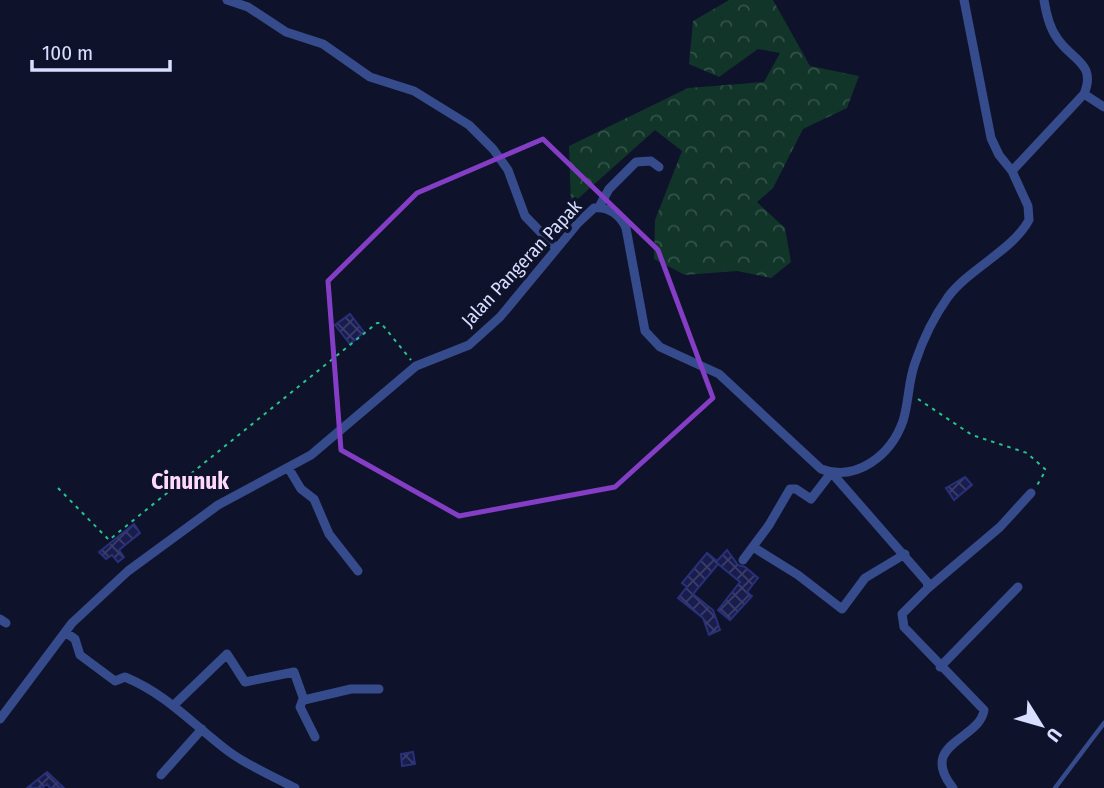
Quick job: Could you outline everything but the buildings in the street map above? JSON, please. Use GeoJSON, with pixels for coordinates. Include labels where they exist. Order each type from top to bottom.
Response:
{"type":"FeatureCollection","features":[{"type":"Feature","properties":{"kind":"street"},"geometry":{"type":"LineString","coordinates":[[227,0],[248,7],[286,32],[323,44],[370,77],[415,91],[469,125],[493,149],[508,170],[525,216],[556,248]]}},
{"type":"Feature","properties":{"kind":"street"},"geometry":{"type":"LineString","coordinates":[[743,560],[790,489],[794,488],[811,499],[831,473],[859,470],[882,452],[902,422],[924,339],[949,297],[980,265],[1015,238],[1029,220],[1028,206],[1012,171],[999,155],[991,138],[964,0]]}},
{"type":"Feature","properties":{"kind":"street"},"geometry":{"type":"LineString","coordinates":[[1012,171],[1084,94],[1088,74],[1055,36],[1044,0]]}},
{"type":"Feature","properties":{"kind":"street"},"geometry":{"type":"LineString","coordinates":[[1084,94],[1104,107]]}},
{"type":"Feature","properties":{"kind":"street"},"geometry":{"type":"LineString","coordinates":[[599,207],[609,189],[636,162],[651,161],[659,167]]}},
{"type":"Feature","properties":{"kind":"street","name":"Jalan Pangeran Papak"},"geometry":{"type":"LineString","coordinates":[[0,719],[85,608],[160,547],[235,494],[289,470],[311,455],[416,366],[456,352],[479,337],[511,304],[578,223],[599,207],[618,215],[629,236],[648,337],[676,356],[719,374],[812,463],[831,473]]}},
{"type":"Feature","properties":{"kind":"street"},"geometry":{"type":"LineString","coordinates":[[289,470],[301,489],[314,499],[329,534],[358,571]]}},
{"type":"Feature","properties":{"kind":"street"},"geometry":{"type":"LineString","coordinates":[[831,473],[905,554],[926,579],[928,588]]}},
{"type":"Feature","properties":{"kind":"street"},"geometry":{"type":"LineString","coordinates":[[953,788],[941,772],[942,761],[985,712],[940,667],[901,620],[902,614],[928,588],[993,533],[1031,493]]}},
{"type":"Feature","properties":{"kind":"street"},"geometry":{"type":"LineString","coordinates":[[753,547],[798,575],[842,609],[865,578],[905,554]]}},
{"type":"Feature","properties":{"kind":"street"},"geometry":{"type":"LineString","coordinates":[[940,667],[1018,587]]}},
{"type":"Feature","properties":{"kind":"street"},"geometry":{"type":"LineString","coordinates":[[65,632],[75,639],[79,655],[115,681],[127,677],[175,704],[234,755],[295,788]]}},
{"type":"Feature","properties":{"kind":"street"},"geometry":{"type":"LineString","coordinates":[[175,704],[227,654],[245,682],[294,672],[303,699]]}},
{"type":"Feature","properties":{"kind":"street"},"geometry":{"type":"LineString","coordinates":[[315,737],[299,704],[303,699],[351,689],[380,689]]}},
{"type":"Feature","properties":{"kind":"street"},"geometry":{"type":"LineString","coordinates":[[161,775],[202,729]]}},
{"type":"Feature","properties":{"kind":"lane"},"geometry":{"type":"LineString","coordinates":[[1055,788],[1104,723]]}},
{"type":"Feature","properties":{"kind":"path"},"geometry":{"type":"LineString","coordinates":[[58,488],[109,540],[377,323],[381,323],[416,366]]}},
{"type":"Feature","properties":{"kind":"path"},"geometry":{"type":"LineString","coordinates":[[908,393],[972,435],[1033,457],[1046,472],[1031,493]]}},
{"type":"Feature","properties":{"kind":"highlighted area"},"geometry":{"type":"Polygon","coordinates":[[[543,139],[658,250],[713,398],[615,487],[459,516],[341,450],[328,281],[417,193],[543,139]]]}},
{"type":"Feature","properties":{"kind":"green space"},"geometry":{"type":"Polygon","coordinates":[[[729,0],[773,0],[810,66],[859,76],[847,108],[803,129],[773,188],[757,202],[785,228],[791,262],[771,278],[737,271],[685,275],[654,259],[655,220],[682,151],[655,130],[571,205],[569,146],[688,88],[764,82],[780,53],[758,49],[719,77],[689,64],[693,21],[729,0]]]}},
{"type":"Feature","properties":{"kind":"district","name":"Cinunuk"},"geometry":{"type":"Point","coordinates":[190,481]}}]}
